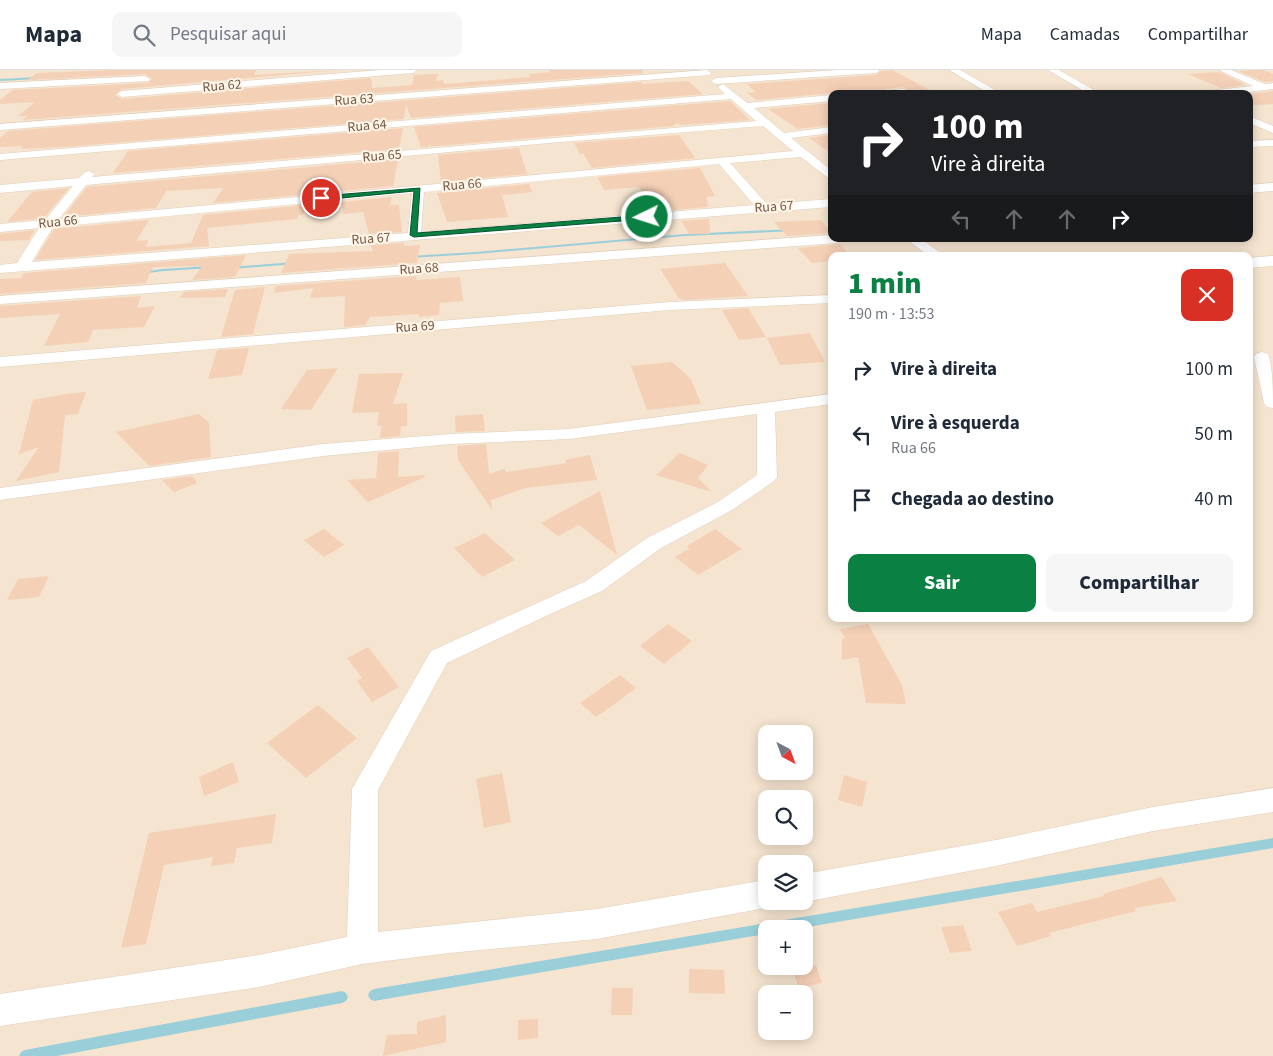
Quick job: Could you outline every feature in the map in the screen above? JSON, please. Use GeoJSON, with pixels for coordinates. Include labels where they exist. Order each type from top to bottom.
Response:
{"type":"FeatureCollection","features":[{"type":"Feature","properties":{"kind":"street","name":"Rua 62"},"geometry":{"type":"LineString","coordinates":[[122,94],[413,70]]}},
{"type":"Feature","properties":{"kind":"street"},"geometry":{"type":"LineString","coordinates":[[716,81],[876,70]]}},
{"type":"Feature","properties":{"kind":"street"},"geometry":{"type":"LineString","coordinates":[[953,70],[990,90]]}},
{"type":"Feature","properties":{"kind":"street"},"geometry":{"type":"LineString","coordinates":[[1052,70],[1089,90]]}},
{"type":"Feature","properties":{"kind":"street"},"geometry":{"type":"LineString","coordinates":[[1223,70],[1269,86]]}},
{"type":"Feature","properties":{"kind":"street"},"geometry":{"type":"LineString","coordinates":[[706,71],[765,123],[804,153],[826,166]]}},
{"type":"Feature","properties":{"kind":"street","name":"Rua 63"},"geometry":{"type":"LineString","coordinates":[[0,127],[402,110],[706,71]]}},
{"type":"Feature","properties":{"kind":"street"},"geometry":{"type":"LineString","coordinates":[[0,86],[153,78]]}},
{"type":"Feature","properties":{"kind":"street"},"geometry":{"type":"LineString","coordinates":[[1238,90],[1269,86]]}},
{"type":"Feature","properties":{"kind":"street","name":"Rua 64"},"geometry":{"type":"LineString","coordinates":[[0,157],[109,149],[402,110],[734,96]]}},
{"type":"Feature","properties":{"kind":"street"},"geometry":{"type":"LineString","coordinates":[[745,106],[828,98]]}},
{"type":"Feature","properties":{"kind":"street"},"geometry":{"type":"LineString","coordinates":[[1253,122],[1273,130]]}},
{"type":"Feature","properties":{"kind":"street","name":"Rua 65"},"geometry":{"type":"LineString","coordinates":[[0,189],[765,123]]}},
{"type":"Feature","properties":{"kind":"street"},"geometry":{"type":"LineString","coordinates":[[782,136],[828,130]]}},
{"type":"Feature","properties":{"kind":"street"},"geometry":{"type":"LineString","coordinates":[[1253,144],[1273,143]]}},
{"type":"Feature","properties":{"kind":"street"},"geometry":{"type":"LineString","coordinates":[[22,267],[49,223],[109,149]]}},
{"type":"Feature","properties":{"kind":"street","name":"Rua 66"},"geometry":{"type":"LineString","coordinates":[[0,228],[804,153]]}},
{"type":"Feature","properties":{"kind":"street"},"geometry":{"type":"LineString","coordinates":[[722,161],[763,208]]}},
{"type":"Feature","properties":{"kind":"street"},"geometry":{"type":"LineString","coordinates":[[1253,188],[1273,187]]}},
{"type":"Feature","properties":{"kind":"street"},"geometry":{"type":"LineString","coordinates":[[414,235],[418,189]]}},
{"type":"Feature","properties":{"kind":"street","name":"Rua 67"},"geometry":{"type":"LineString","coordinates":[[0,269],[828,203]]}},
{"type":"Feature","properties":{"kind":"street","name":"Rua 68"},"geometry":{"type":"LineString","coordinates":[[0,300],[828,240]]}},
{"type":"Feature","properties":{"kind":"street"},"geometry":{"type":"LineString","coordinates":[[917,242],[932,252]]}},
{"type":"Feature","properties":{"kind":"street"},"geometry":{"type":"LineString","coordinates":[[1253,263],[1273,261]]}},
{"type":"Feature","properties":{"kind":"street","name":"Rua 69"},"geometry":{"type":"LineString","coordinates":[[0,362],[670,306],[828,299]]}},
{"type":"Feature","properties":{"kind":"street"},"geometry":{"type":"LineString","coordinates":[[1261,356],[1273,403]]}},
{"type":"Feature","properties":{"kind":"street"},"geometry":{"type":"LineString","coordinates":[[0,494],[323,450],[450,439],[569,434],[828,399]]}},
{"type":"Feature","properties":{"kind":"street"},"geometry":{"type":"LineString","coordinates":[[362,949],[365,789],[439,657],[538,610],[594,586],[654,543],[725,506],[767,478],[766,408]]}},
{"type":"Feature","properties":{"kind":"street"},"geometry":{"type":"LineString","coordinates":[[813,886],[996,852],[1153,819],[1273,800]]}},
{"type":"Feature","properties":{"kind":"street"},"geometry":{"type":"LineString","coordinates":[[0,1010],[258,971],[362,949],[449,938],[597,924],[758,895]]}},
{"type":"Feature","properties":{"kind":"shaded area"},"geometry":{"type":"Polygon","coordinates":[[[0,70],[1273,70],[1273,1056],[0,1056],[0,70]]]}},
{"type":"Feature","properties":{"kind":"building"},"geometry":{"type":"Polygon","coordinates":[[[114,70],[256,70],[254,75],[339,70],[122,89],[115,95],[122,99],[371,78],[372,88],[412,85],[414,75],[438,74],[436,81],[443,80],[444,84],[530,77],[529,74],[551,72],[549,70],[642,70],[642,73],[22,120],[28,116],[18,116],[35,102],[0,104],[0,100],[13,90],[148,83],[152,79],[145,74],[27,80],[37,73],[114,70]]]}},
{"type":"Feature","properties":{"kind":"building"},"geometry":{"type":"Polygon","coordinates":[[[892,70],[930,90],[908,90],[903,87],[885,90],[828,90],[828,93],[757,100],[747,93],[756,92],[747,84],[876,75],[881,71],[892,70]]]}},
{"type":"Feature","properties":{"kind":"building"},"geometry":{"type":"Polygon","coordinates":[[[1263,70],[1273,74],[1273,81],[1265,82],[1238,71],[1263,70]]]}},
{"type":"Feature","properties":{"kind":"building"},"geometry":{"type":"Polygon","coordinates":[[[1219,72],[1246,85],[1221,88],[1188,74],[1219,72]]]}},
{"type":"Feature","properties":{"kind":"building"},"geometry":{"type":"Polygon","coordinates":[[[688,81],[703,94],[411,118],[406,104],[404,119],[64,147],[21,149],[23,146],[0,147],[0,138],[8,131],[642,82],[642,84],[688,81]]]}},
{"type":"Feature","properties":{"kind":"building"},"geometry":{"type":"Polygon","coordinates":[[[1273,91],[1273,104],[1253,106],[1253,94],[1273,91]]]}},
{"type":"Feature","properties":{"kind":"building"},"geometry":{"type":"Polygon","coordinates":[[[730,101],[750,120],[681,125],[678,123],[673,126],[437,146],[430,146],[430,143],[428,147],[421,147],[414,127],[730,101]]]}},
{"type":"Feature","properties":{"kind":"building"},"geometry":{"type":"Polygon","coordinates":[[[828,103],[828,125],[798,129],[768,109],[828,103]]]}},
{"type":"Feature","properties":{"kind":"building"},"geometry":{"type":"Polygon","coordinates":[[[403,128],[399,149],[113,173],[128,151],[403,128]]]}},
{"type":"Feature","properties":{"kind":"building"},"geometry":{"type":"Polygon","coordinates":[[[679,135],[695,158],[592,168],[583,153],[580,154],[574,143],[679,135]]]}},
{"type":"Feature","properties":{"kind":"building"},"geometry":{"type":"Polygon","coordinates":[[[828,135],[828,151],[809,138],[828,135]]]}},
{"type":"Feature","properties":{"kind":"building"},"geometry":{"type":"Polygon","coordinates":[[[519,148],[527,174],[441,182],[438,155],[519,148]]]}},
{"type":"Feature","properties":{"kind":"building"},"geometry":{"type":"Polygon","coordinates":[[[398,159],[393,186],[213,203],[223,188],[166,191],[156,208],[63,217],[87,187],[398,159]]]}},
{"type":"Feature","properties":{"kind":"building"},"geometry":{"type":"Polygon","coordinates":[[[700,168],[715,196],[707,197],[708,207],[674,210],[666,196],[650,199],[638,187],[604,190],[597,177],[700,168]]]}},
{"type":"Feature","properties":{"kind":"building"},"geometry":{"type":"Polygon","coordinates":[[[529,184],[532,192],[502,195],[508,217],[447,222],[437,193],[529,184]]]}},
{"type":"Feature","properties":{"kind":"building"},"geometry":{"type":"Polygon","coordinates":[[[69,188],[44,218],[7,222],[32,192],[69,188]]]}},
{"type":"Feature","properties":{"kind":"building"},"geometry":{"type":"Polygon","coordinates":[[[392,197],[390,205],[399,205],[402,232],[369,234],[363,212],[343,214],[342,202],[392,197]]]}},
{"type":"Feature","properties":{"kind":"building"},"geometry":{"type":"Polygon","coordinates":[[[306,205],[303,215],[298,215],[297,219],[207,228],[209,246],[35,260],[54,229],[149,220],[136,241],[148,240],[146,247],[191,243],[203,215],[306,205]]]}},
{"type":"Feature","properties":{"kind":"building"},"geometry":{"type":"Polygon","coordinates":[[[709,219],[710,234],[689,234],[681,221],[709,219]]]}},
{"type":"Feature","properties":{"kind":"building"},"geometry":{"type":"Polygon","coordinates":[[[821,220],[828,229],[828,233],[787,236],[774,222],[821,220]]]}},
{"type":"Feature","properties":{"kind":"building"},"geometry":{"type":"Polygon","coordinates":[[[35,230],[29,240],[0,241],[0,234],[35,230]]]}},
{"type":"Feature","properties":{"kind":"building"},"geometry":{"type":"Polygon","coordinates":[[[404,243],[404,246],[420,245],[417,263],[281,273],[289,254],[373,251],[371,245],[404,243]]]}},
{"type":"Feature","properties":{"kind":"building"},"geometry":{"type":"Polygon","coordinates":[[[840,244],[847,252],[828,252],[828,261],[812,263],[798,248],[840,244]]]}},
{"type":"Feature","properties":{"kind":"building"},"geometry":{"type":"Polygon","coordinates":[[[246,255],[235,277],[192,280],[202,266],[153,267],[146,283],[0,294],[0,279],[21,278],[24,273],[246,255]]]}},
{"type":"Feature","properties":{"kind":"building"},"geometry":{"type":"Polygon","coordinates":[[[725,263],[748,296],[684,300],[679,298],[660,269],[725,263]]]}},
{"type":"Feature","properties":{"kind":"building"},"geometry":{"type":"Polygon","coordinates":[[[416,276],[416,280],[460,277],[463,301],[440,303],[439,315],[419,317],[419,314],[370,317],[365,325],[344,327],[345,296],[310,298],[313,288],[274,293],[276,286],[416,276]]]}},
{"type":"Feature","properties":{"kind":"building"},"geometry":{"type":"Polygon","coordinates":[[[265,287],[253,334],[221,337],[235,290],[265,287]]]}},
{"type":"Feature","properties":{"kind":"building"},"geometry":{"type":"Polygon","coordinates":[[[228,289],[225,297],[180,298],[184,292],[228,289]]]}},
{"type":"Feature","properties":{"kind":"building"},"geometry":{"type":"Polygon","coordinates":[[[141,296],[137,308],[155,306],[144,327],[93,330],[88,342],[44,346],[60,314],[0,318],[0,306],[141,296]]]}},
{"type":"Feature","properties":{"kind":"building"},"geometry":{"type":"Polygon","coordinates":[[[748,308],[766,337],[739,340],[722,310],[748,308]]]}},
{"type":"Feature","properties":{"kind":"building"},"geometry":{"type":"Polygon","coordinates":[[[810,333],[825,362],[780,365],[767,338],[810,333]]]}},
{"type":"Feature","properties":{"kind":"building"},"geometry":{"type":"Polygon","coordinates":[[[249,348],[242,375],[208,379],[217,350],[249,348]]]}},
{"type":"Feature","properties":{"kind":"building"},"geometry":{"type":"Polygon","coordinates":[[[672,362],[691,379],[701,404],[647,410],[631,366],[672,362]]]}},
{"type":"Feature","properties":{"kind":"building"},"geometry":{"type":"Polygon","coordinates":[[[338,368],[311,410],[281,409],[307,370],[338,368]]]}},
{"type":"Feature","properties":{"kind":"building"},"geometry":{"type":"Polygon","coordinates":[[[403,373],[393,404],[407,403],[407,426],[401,426],[400,436],[380,438],[381,426],[377,426],[379,412],[352,413],[359,374],[403,373]]]}},
{"type":"Feature","properties":{"kind":"building"},"geometry":{"type":"Polygon","coordinates":[[[86,392],[78,414],[65,415],[59,472],[16,481],[39,447],[19,454],[33,400],[86,392]]]}},
{"type":"Feature","properties":{"kind":"building"},"geometry":{"type":"Polygon","coordinates":[[[199,414],[209,423],[211,457],[149,466],[116,432],[199,414]]]}},
{"type":"Feature","properties":{"kind":"building"},"geometry":{"type":"Polygon","coordinates":[[[483,414],[485,431],[456,432],[455,416],[483,414]]]}},
{"type":"Feature","properties":{"kind":"building"},"geometry":{"type":"Polygon","coordinates":[[[486,444],[489,474],[504,469],[506,472],[567,463],[565,460],[590,455],[597,480],[525,488],[491,500],[492,510],[458,460],[457,446],[486,444]]]}},
{"type":"Feature","properties":{"kind":"building"},"geometry":{"type":"Polygon","coordinates":[[[399,451],[398,477],[424,475],[425,477],[368,502],[347,480],[376,478],[378,453],[399,451]]]}},
{"type":"Feature","properties":{"kind":"building"},"geometry":{"type":"Polygon","coordinates":[[[680,453],[708,465],[698,478],[712,492],[656,475],[680,453]]]}},
{"type":"Feature","properties":{"kind":"building"},"geometry":{"type":"Polygon","coordinates":[[[192,476],[197,483],[174,492],[162,480],[192,476]]]}},
{"type":"Feature","properties":{"kind":"building"},"geometry":{"type":"Polygon","coordinates":[[[600,491],[617,555],[579,525],[558,536],[541,523],[600,491]]]}},
{"type":"Feature","properties":{"kind":"building"},"geometry":{"type":"Polygon","coordinates":[[[324,529],[344,545],[324,557],[304,540],[324,529]]]}},
{"type":"Feature","properties":{"kind":"building"},"geometry":{"type":"Polygon","coordinates":[[[715,529],[742,549],[698,575],[675,557],[689,549],[687,546],[715,529]]]}},
{"type":"Feature","properties":{"kind":"building"},"geometry":{"type":"Polygon","coordinates":[[[485,533],[515,560],[482,577],[454,548],[485,533]]]}},
{"type":"Feature","properties":{"kind":"building"},"geometry":{"type":"Polygon","coordinates":[[[49,576],[39,597],[7,600],[18,579],[49,576]]]}},
{"type":"Feature","properties":{"kind":"building"},"geometry":{"type":"Polygon","coordinates":[[[668,624],[692,641],[664,664],[640,646],[668,624]]]}},
{"type":"Feature","properties":{"kind":"building"},"geometry":{"type":"Polygon","coordinates":[[[868,624],[902,685],[906,704],[866,703],[858,657],[842,660],[842,639],[845,638],[840,629],[868,624]]]}},
{"type":"Feature","properties":{"kind":"building"},"geometry":{"type":"Polygon","coordinates":[[[368,647],[399,687],[372,702],[357,681],[362,678],[347,658],[368,647]]]}},
{"type":"Feature","properties":{"kind":"building"},"geometry":{"type":"Polygon","coordinates":[[[620,675],[636,688],[596,717],[580,703],[620,675]]]}},
{"type":"Feature","properties":{"kind":"building"},"geometry":{"type":"Polygon","coordinates":[[[318,705],[357,738],[306,778],[267,743],[318,705]]]}},
{"type":"Feature","properties":{"kind":"building"},"geometry":{"type":"Polygon","coordinates":[[[233,762],[239,782],[204,796],[199,777],[233,762]]]}},
{"type":"Feature","properties":{"kind":"building"},"geometry":{"type":"Polygon","coordinates":[[[502,773],[511,822],[484,828],[476,779],[502,773]]]}},
{"type":"Feature","properties":{"kind":"building"},"geometry":{"type":"Polygon","coordinates":[[[844,775],[867,782],[862,807],[838,800],[844,775]]]}},
{"type":"Feature","properties":{"kind":"building"},"geometry":{"type":"Polygon","coordinates":[[[276,814],[272,843],[237,848],[234,863],[211,866],[213,857],[164,865],[146,944],[121,948],[149,833],[276,814]]]}},
{"type":"Feature","properties":{"kind":"building"},"geometry":{"type":"Polygon","coordinates":[[[1162,877],[1177,901],[1134,908],[1136,911],[1049,933],[1051,936],[1017,946],[998,912],[1032,903],[1037,912],[1104,896],[1103,894],[1162,877]]]}},
{"type":"Feature","properties":{"kind":"building"},"geometry":{"type":"Polygon","coordinates":[[[963,925],[972,951],[950,953],[941,927],[963,925]]]}},
{"type":"Feature","properties":{"kind":"building"},"geometry":{"type":"Polygon","coordinates":[[[816,965],[822,983],[798,985],[794,975],[813,975],[813,966],[816,965]]]}},
{"type":"Feature","properties":{"kind":"building"},"geometry":{"type":"Polygon","coordinates":[[[689,969],[724,970],[725,994],[689,993],[689,969]]]}},
{"type":"Feature","properties":{"kind":"building"},"geometry":{"type":"Polygon","coordinates":[[[612,988],[633,988],[632,1015],[611,1015],[612,988]]]}},
{"type":"Feature","properties":{"kind":"building"},"geometry":{"type":"Polygon","coordinates":[[[446,1015],[446,1042],[383,1056],[387,1035],[417,1034],[417,1022],[446,1015]]]}},
{"type":"Feature","properties":{"kind":"building"},"geometry":{"type":"Polygon","coordinates":[[[538,1019],[538,1038],[518,1040],[518,1020],[538,1019]]]}},
{"type":"Feature","properties":{"kind":"waterway"},"geometry":{"type":"LineString","coordinates":[[0,80],[38,78]]}},
{"type":"Feature","properties":{"kind":"waterway"},"geometry":{"type":"LineString","coordinates":[[409,257],[685,235],[792,230]]}},
{"type":"Feature","properties":{"kind":"waterway"},"geometry":{"type":"LineString","coordinates":[[231,268],[294,263]]}},
{"type":"Feature","properties":{"kind":"waterway"},"geometry":{"type":"LineString","coordinates":[[142,273],[210,267]]}},
{"type":"Feature","properties":{"kind":"waterway"},"geometry":{"type":"LineString","coordinates":[[374,995],[1273,843]]}},
{"type":"Feature","properties":{"kind":"waterway"},"geometry":{"type":"LineString","coordinates":[[25,1056],[342,997]]}},
{"type":"Feature","properties":{"kind":"route"},"geometry":{"type":"LineString","coordinates":[[321,198],[418,189],[414,235],[647,217]]}}]}
